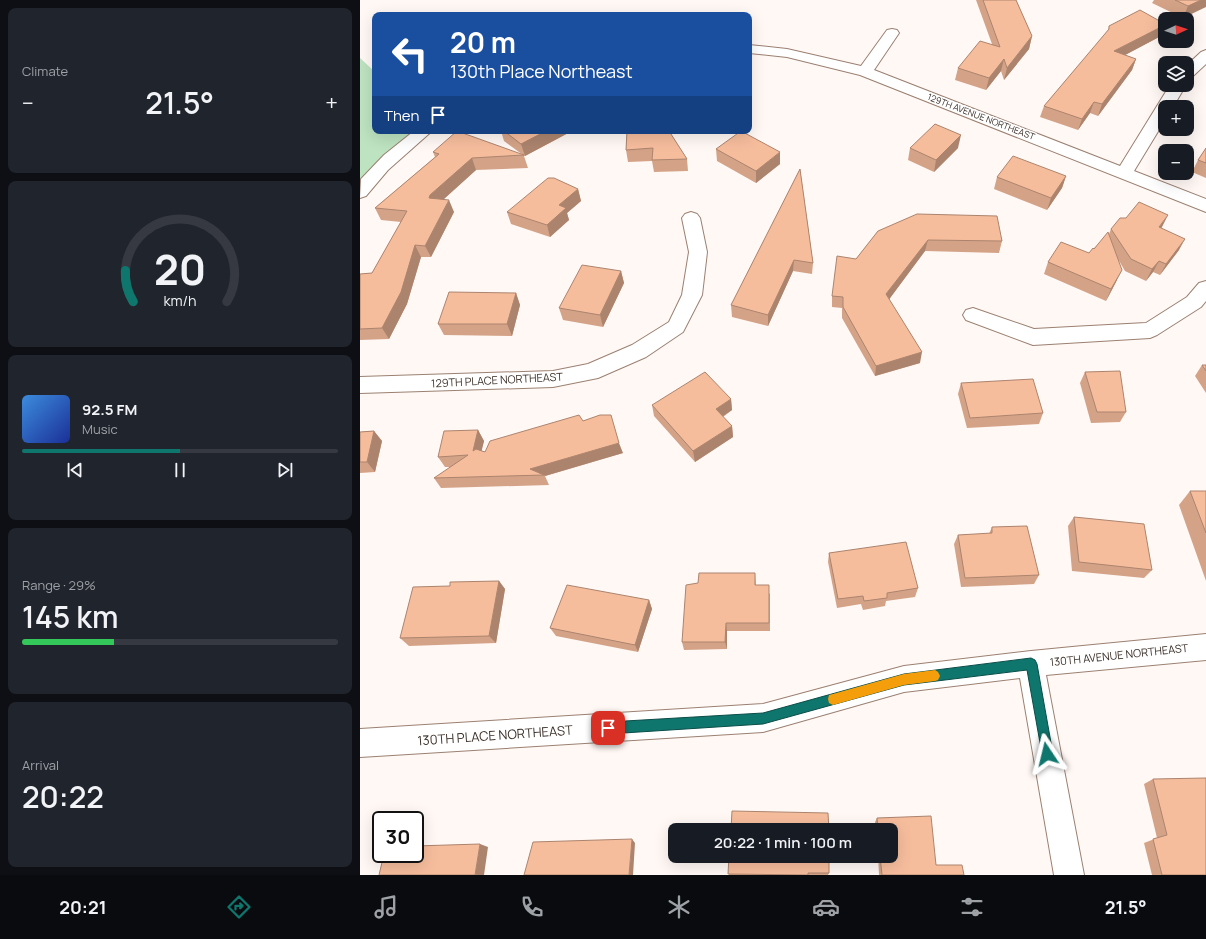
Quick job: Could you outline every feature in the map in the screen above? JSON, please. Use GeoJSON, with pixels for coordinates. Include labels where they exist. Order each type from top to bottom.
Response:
{"type":"FeatureCollection","features":[{"type":"Feature","properties":{"kind":"street"},"geometry":{"type":"LineString","coordinates":[[865,72],[892,33]]}},
{"type":"Feature","properties":{"kind":"street","name":"129TH AVENUE NORTHEAST"},"geometry":{"type":"LineString","coordinates":[[752,49],[787,53],[865,72],[1206,206]]}},
{"type":"Feature","properties":{"kind":"street"},"geometry":{"type":"LineString","coordinates":[[1194,67],[1206,55]]}},
{"type":"Feature","properties":{"kind":"street"},"geometry":{"type":"LineString","coordinates":[[1124,174],[1174,92]]}},
{"type":"Feature","properties":{"kind":"street"},"geometry":{"type":"LineString","coordinates":[[360,192],[379,168],[420,134]]}},
{"type":"Feature","properties":{"kind":"street","name":"129TH PLACE NORTHEAST"},"geometry":{"type":"LineString","coordinates":[[360,385],[553,379],[591,372],[639,351],[676,327],[692,295],[698,252],[691,218]]}},
{"type":"Feature","properties":{"kind":"street"},"geometry":{"type":"LineString","coordinates":[[973,315],[1033,337],[1150,330],[1194,302],[1206,288]]}},
{"type":"Feature","properties":{"kind":"street","name":"130TH AVENUE NORTHEAST"},"geometry":{"type":"LineString","coordinates":[[1031,664],[1206,647]]}},
{"type":"Feature","properties":{"kind":"street"},"geometry":{"type":"LineString","coordinates":[[1031,664],[1069,875]]}},
{"type":"Feature","properties":{"kind":"street","name":"130TH PLACE NORTHEAST"},"geometry":{"type":"LineString","coordinates":[[360,743],[763,718],[904,679],[1031,664]]}},
{"type":"Feature","properties":{"kind":"green space"},"geometry":{"type":"Polygon","coordinates":[[[360,58],[372,69],[372,134],[421,134],[366,183],[360,182],[360,58]]]}},
{"type":"Feature","properties":{"kind":"building"},"geometry":{"type":"Polygon","coordinates":[[[983,0],[1016,0],[1032,36],[1007,68],[1004,59],[989,78],[958,68],[980,41],[1000,47],[983,0]]]}},
{"type":"Feature","properties":{"kind":"building"},"geometry":{"type":"Polygon","coordinates":[[[1175,0],[1201,0],[1188,6],[1175,0]]]}},
{"type":"Feature","properties":{"kind":"building"},"geometry":{"type":"Polygon","coordinates":[[[1140,10],[1158,20],[1158,29],[1114,51],[1136,59],[1102,104],[1094,102],[1082,119],[1044,106],[1109,29],[1109,26],[1140,10]]]}},
{"type":"Feature","properties":{"kind":"building"},"geometry":{"type":"Polygon","coordinates":[[[935,124],[961,135],[936,160],[910,148],[935,124]]]}},
{"type":"Feature","properties":{"kind":"building"},"geometry":{"type":"Polygon","coordinates":[[[454,134],[465,134],[524,155],[472,158],[430,195],[429,198],[449,200],[425,246],[415,245],[401,292],[382,328],[360,329],[360,274],[372,273],[407,211],[375,208],[439,154],[433,152],[454,134]]]}},
{"type":"Feature","properties":{"kind":"building"},"geometry":{"type":"Polygon","coordinates":[[[508,134],[540,134],[521,144],[508,134]]]}},
{"type":"Feature","properties":{"kind":"building"},"geometry":{"type":"Polygon","coordinates":[[[627,134],[671,134],[687,159],[652,160],[653,148],[626,150],[627,134]]]}},
{"type":"Feature","properties":{"kind":"building"},"geometry":{"type":"Polygon","coordinates":[[[737,134],[747,134],[780,152],[756,171],[716,149],[737,134]]]}},
{"type":"Feature","properties":{"kind":"building"},"geometry":{"type":"Polygon","coordinates":[[[1206,148],[1206,163],[1198,160],[1206,148]]]}},
{"type":"Feature","properties":{"kind":"building"},"geometry":{"type":"Polygon","coordinates":[[[1013,156],[1066,176],[1051,198],[997,177],[1013,156]]]}},
{"type":"Feature","properties":{"kind":"building"},"geometry":{"type":"Polygon","coordinates":[[[800,169],[813,263],[794,260],[768,315],[731,305],[800,169]]]}},
{"type":"Feature","properties":{"kind":"building"},"geometry":{"type":"Polygon","coordinates":[[[548,178],[554,178],[578,189],[559,205],[566,208],[547,225],[507,212],[548,178]]]}},
{"type":"Feature","properties":{"kind":"building"},"geometry":{"type":"Polygon","coordinates":[[[1139,202],[1168,215],[1159,227],[1185,239],[1166,264],[1159,261],[1152,269],[1131,259],[1111,229],[1120,218],[1126,218],[1139,202]]]}},
{"type":"Feature","properties":{"kind":"building"},"geometry":{"type":"Polygon","coordinates":[[[917,214],[997,216],[1002,241],[928,240],[886,294],[922,352],[876,366],[843,307],[843,297],[832,296],[837,256],[856,259],[878,231],[917,214]]]}},
{"type":"Feature","properties":{"kind":"building"},"geometry":{"type":"Polygon","coordinates":[[[1108,232],[1122,270],[1111,289],[1048,262],[1061,242],[1089,253],[1108,232]]]}},
{"type":"Feature","properties":{"kind":"building"},"geometry":{"type":"Polygon","coordinates":[[[582,265],[621,271],[600,315],[559,308],[582,265]]]}},
{"type":"Feature","properties":{"kind":"building"},"geometry":{"type":"Polygon","coordinates":[[[449,292],[516,293],[507,324],[438,324],[449,292]]]}},
{"type":"Feature","properties":{"kind":"building"},"geometry":{"type":"Polygon","coordinates":[[[1202,365],[1206,365],[1206,371],[1202,365]]]}},
{"type":"Feature","properties":{"kind":"building"},"geometry":{"type":"Polygon","coordinates":[[[1120,371],[1126,412],[1097,412],[1085,372],[1120,371]]]}},
{"type":"Feature","properties":{"kind":"building"},"geometry":{"type":"Polygon","coordinates":[[[705,372],[731,399],[716,409],[732,426],[693,451],[652,405],[705,372]]]}},
{"type":"Feature","properties":{"kind":"building"},"geometry":{"type":"Polygon","coordinates":[[[1033,379],[1043,413],[970,418],[961,383],[1033,379]]]}},
{"type":"Feature","properties":{"kind":"building"},"geometry":{"type":"Polygon","coordinates":[[[579,415],[583,421],[600,415],[611,415],[619,443],[530,469],[544,475],[434,478],[468,455],[438,457],[444,431],[478,430],[473,451],[476,449],[485,452],[490,441],[579,415]]]}},
{"type":"Feature","properties":{"kind":"building"},"geometry":{"type":"Polygon","coordinates":[[[374,431],[367,462],[360,462],[360,432],[374,431]]]}},
{"type":"Feature","properties":{"kind":"building"},"geometry":{"type":"Polygon","coordinates":[[[1190,491],[1206,491],[1206,533],[1190,491]]]}},
{"type":"Feature","properties":{"kind":"building"},"geometry":{"type":"Polygon","coordinates":[[[1074,517],[1144,524],[1152,570],[1079,562],[1074,517]]]}},
{"type":"Feature","properties":{"kind":"building"},"geometry":{"type":"Polygon","coordinates":[[[1027,526],[1039,575],[965,578],[958,535],[992,533],[992,527],[1027,526]]]}},
{"type":"Feature","properties":{"kind":"building"},"geometry":{"type":"Polygon","coordinates":[[[906,542],[918,588],[887,593],[887,598],[864,601],[863,596],[838,599],[829,553],[906,542]]]}},
{"type":"Feature","properties":{"kind":"building"},"geometry":{"type":"Polygon","coordinates":[[[699,573],[755,573],[755,585],[769,585],[769,623],[726,623],[725,642],[682,642],[686,585],[698,583],[699,573]]]}},
{"type":"Feature","properties":{"kind":"building"},"geometry":{"type":"Polygon","coordinates":[[[499,581],[489,636],[400,638],[413,587],[450,586],[450,582],[499,581]]]}},
{"type":"Feature","properties":{"kind":"building"},"geometry":{"type":"Polygon","coordinates":[[[567,585],[649,600],[635,645],[550,628],[567,585]]]}},
{"type":"Feature","properties":{"kind":"building"},"geometry":{"type":"Polygon","coordinates":[[[1206,778],[1206,875],[1162,875],[1153,839],[1167,835],[1153,779],[1206,778]]]}},
{"type":"Feature","properties":{"kind":"building"},"geometry":{"type":"Polygon","coordinates":[[[732,811],[828,813],[829,823],[731,823],[732,811]]]}},
{"type":"Feature","properties":{"kind":"building"},"geometry":{"type":"Polygon","coordinates":[[[931,816],[936,865],[962,865],[964,875],[882,875],[881,863],[898,863],[898,823],[877,823],[877,818],[931,816]]]}},
{"type":"Feature","properties":{"kind":"building"},"geometry":{"type":"Polygon","coordinates":[[[632,839],[629,875],[524,875],[533,842],[632,839]]]}},
{"type":"Feature","properties":{"kind":"building"},"geometry":{"type":"Polygon","coordinates":[[[480,844],[475,875],[379,875],[382,863],[424,863],[424,846],[480,844]]]}},
{"type":"Feature","properties":{"kind":"building"},"geometry":{"type":"Polygon","coordinates":[[[729,863],[829,863],[829,873],[808,873],[808,875],[728,874],[729,863]]]}},
{"type":"Feature","properties":{"kind":"slow traffic"},"geometry":{"type":"LineString","coordinates":[[833,699],[904,679],[935,676]]}},
{"type":"Feature","properties":{"kind":"route"},"geometry":{"type":"LineString","coordinates":[[608,728],[763,718],[904,679],[1031,664],[1047,754]]}}]}
